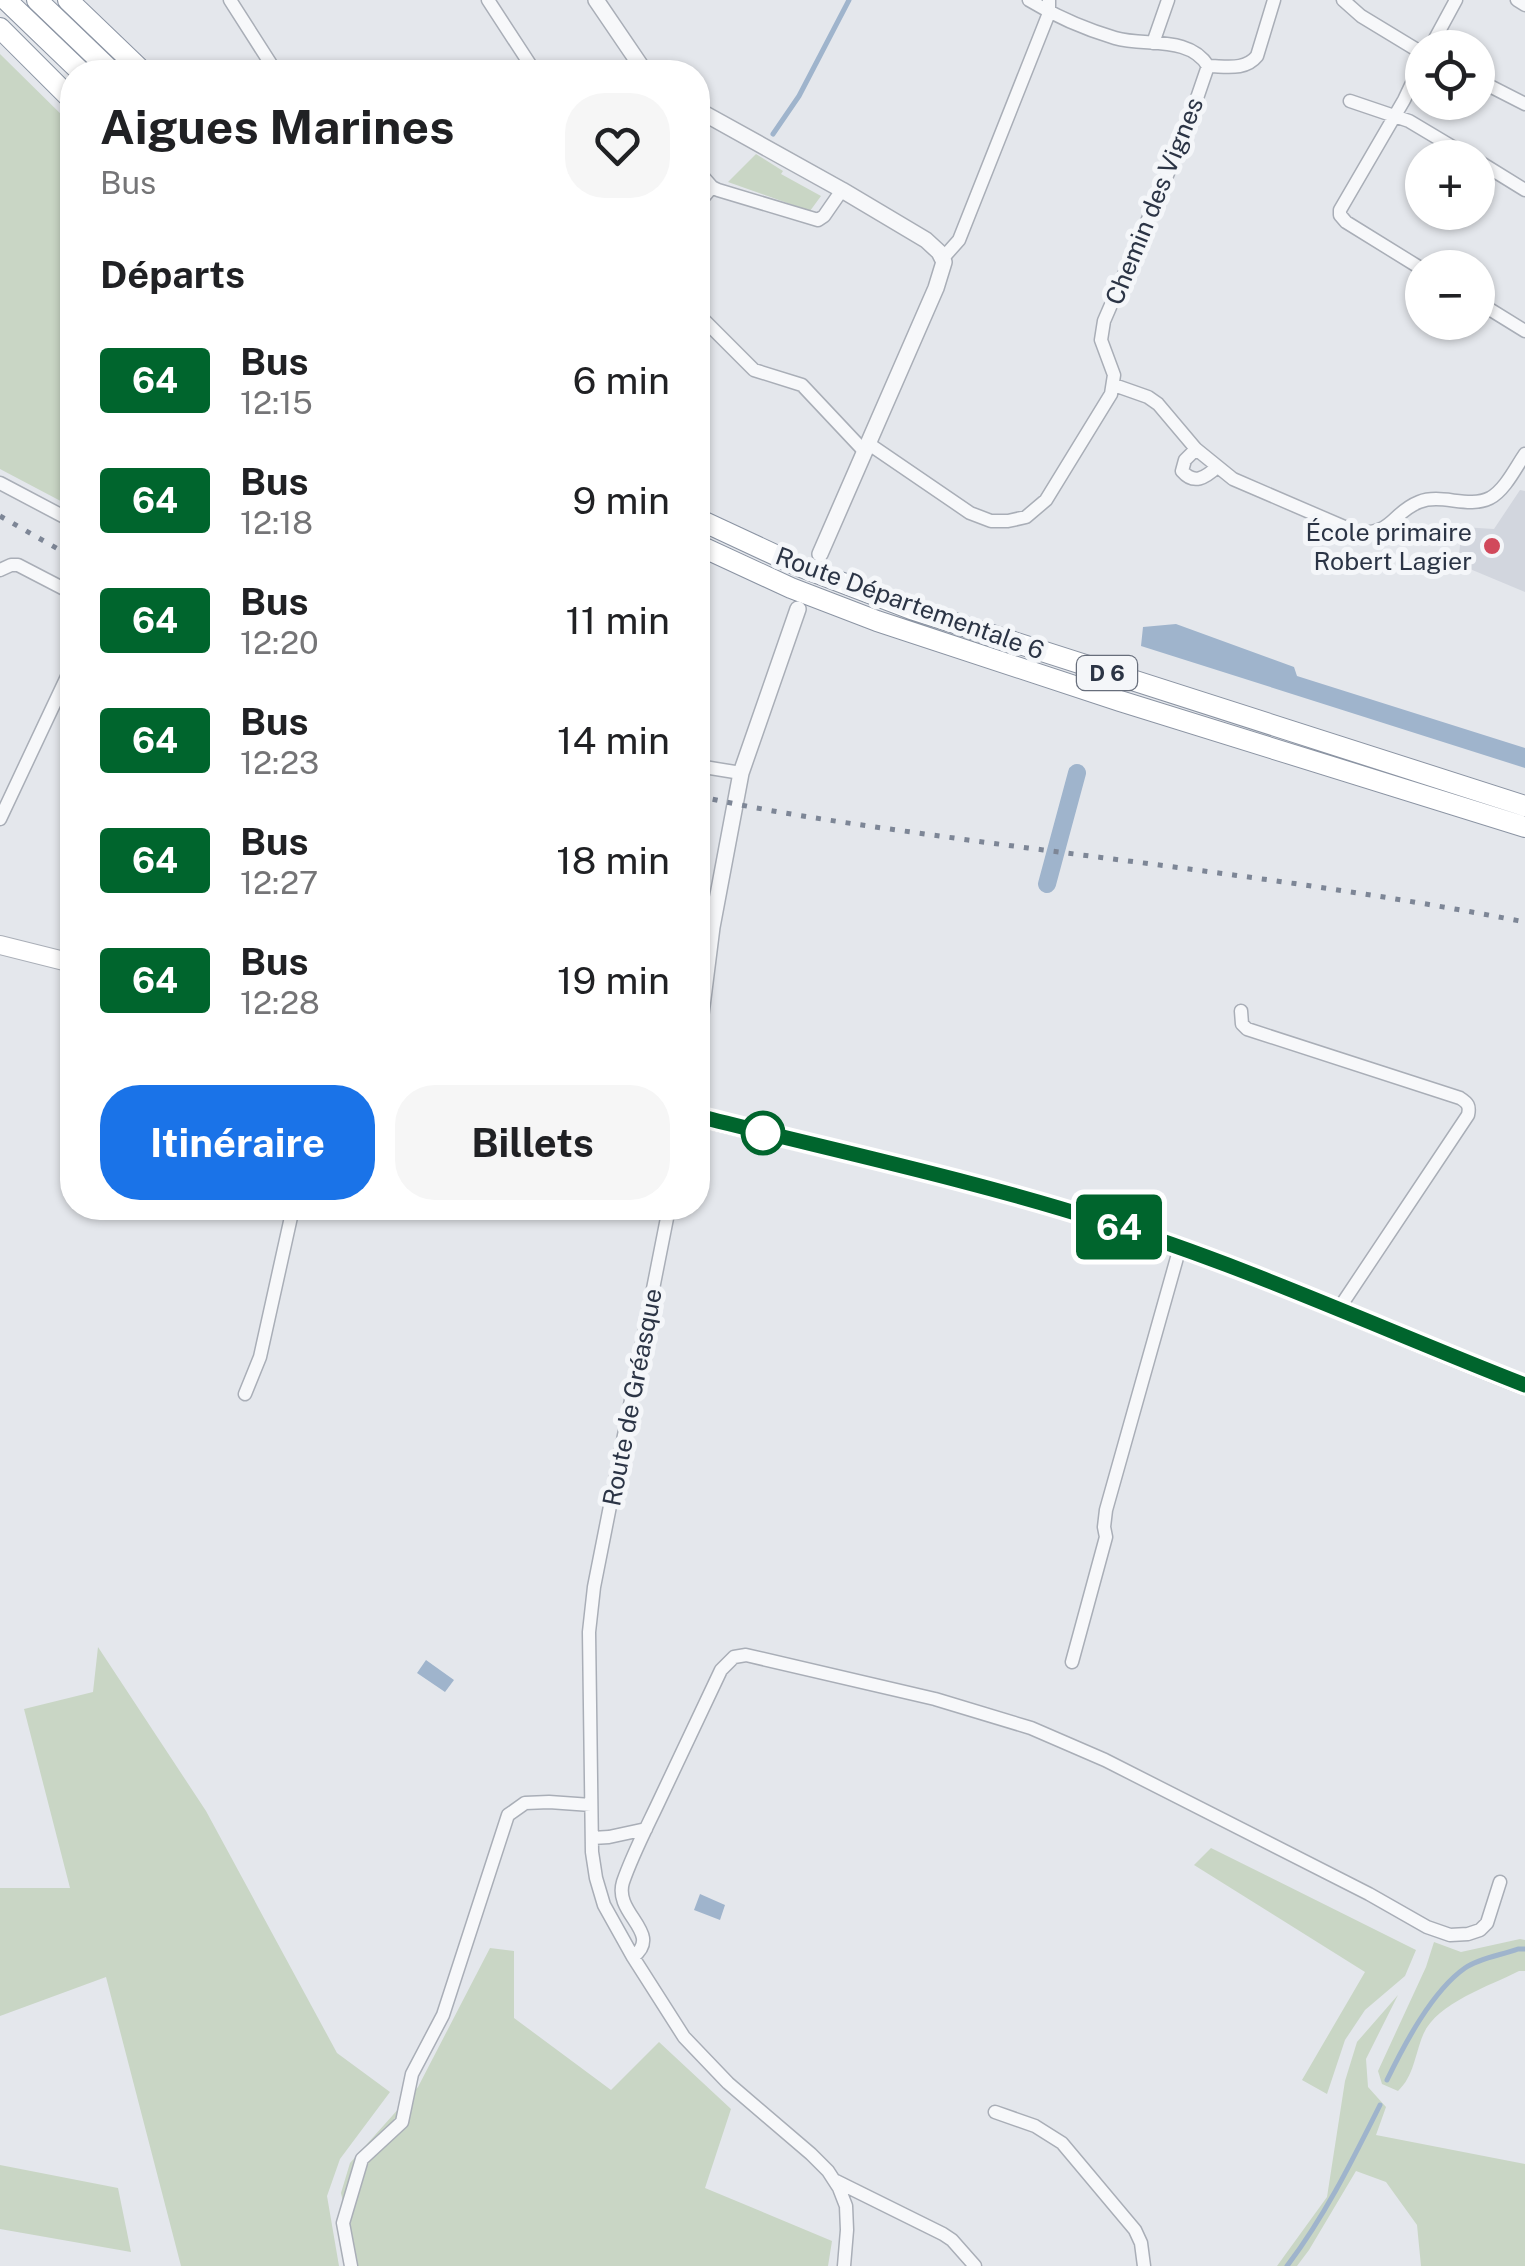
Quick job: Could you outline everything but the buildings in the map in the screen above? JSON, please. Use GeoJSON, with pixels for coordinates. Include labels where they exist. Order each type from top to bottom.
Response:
{"type":"FeatureCollection","features":[{"type":"Feature","properties":{"kind":"highway"},"geometry":{"type":"LineString","coordinates":[[6,0],[68,60]]}},
{"type":"Feature","properties":{"kind":"highway"},"geometry":{"type":"LineString","coordinates":[[37,0],[100,60]]}},
{"type":"Feature","properties":{"kind":"highway"},"geometry":{"type":"LineString","coordinates":[[68,0],[131,60]]}},
{"type":"Feature","properties":{"kind":"highway"},"geometry":{"type":"LineString","coordinates":[[0,28],[60,88]]}},
{"type":"Feature","properties":{"kind":"highway","name":"Route Départementale 6"},"geometry":{"type":"LineString","coordinates":[[710,525],[801,567],[911,609],[1525,806]]}},
{"type":"Feature","properties":{"kind":"highway","name":"Route Départementale 6"},"geometry":{"type":"LineString","coordinates":[[710,551],[791,588],[877,621],[1525,827]]}},
{"type":"Feature","properties":{"kind":"main road"},"geometry":{"type":"LineString","coordinates":[[0,945],[60,961]]}},
{"type":"Feature","properties":{"kind":"main road"},"geometry":{"type":"LineString","coordinates":[[710,1119],[997,1190],[1102,1221],[1180,1248],[1525,1386]]}},
{"type":"Feature","properties":{"kind":"street"},"geometry":{"type":"LineString","coordinates":[[230,0],[268,60]]}},
{"type":"Feature","properties":{"kind":"street"},"geometry":{"type":"LineString","coordinates":[[488,0],[527,60]]}},
{"type":"Feature","properties":{"kind":"street"},"geometry":{"type":"LineString","coordinates":[[596,0],[635,60]]}},
{"type":"Feature","properties":{"kind":"street","name":"Chemin des Vignes"},"geometry":{"type":"LineString","coordinates":[[1029,0],[1117,39],[1186,47],[1202,55],[1208,66],[1184,136],[1104,321],[1101,340],[1112,366],[1114,385]]}},
{"type":"Feature","properties":{"kind":"street"},"geometry":{"type":"LineString","coordinates":[[1153,43],[1168,0]]}},
{"type":"Feature","properties":{"kind":"street"},"geometry":{"type":"LineString","coordinates":[[1208,66],[1252,63],[1274,0]]}},
{"type":"Feature","properties":{"kind":"street"},"geometry":{"type":"LineString","coordinates":[[1344,0],[1361,16],[1405,43]]}},
{"type":"Feature","properties":{"kind":"street"},"geometry":{"type":"LineString","coordinates":[[1440,30],[1456,0]]}},
{"type":"Feature","properties":{"kind":"street"},"geometry":{"type":"LineString","coordinates":[[1516,0],[1525,5]]}},
{"type":"Feature","properties":{"kind":"street"},"geometry":{"type":"LineString","coordinates":[[943,258],[958,240],[1049,6]]}},
{"type":"Feature","properties":{"kind":"street"},"geometry":{"type":"LineString","coordinates":[[1495,89],[1525,104]]}},
{"type":"Feature","properties":{"kind":"street"},"geometry":{"type":"LineString","coordinates":[[1405,95],[1341,206],[1340,215],[1405,258]]}},
{"type":"Feature","properties":{"kind":"street"},"geometry":{"type":"LineString","coordinates":[[1350,101],[1416,124],[1443,140]]}},
{"type":"Feature","properties":{"kind":"street"},"geometry":{"type":"LineString","coordinates":[[710,117],[926,240],[943,258],[944,267],[936,288],[820,554]]}},
{"type":"Feature","properties":{"kind":"street"},"geometry":{"type":"LineString","coordinates":[[1495,172],[1525,190]]}},
{"type":"Feature","properties":{"kind":"street"},"geometry":{"type":"LineString","coordinates":[[710,185],[818,220],[842,190]]}},
{"type":"Feature","properties":{"kind":"street"},"geometry":{"type":"LineString","coordinates":[[1495,312],[1525,330]]}},
{"type":"Feature","properties":{"kind":"street"},"geometry":{"type":"LineString","coordinates":[[710,326],[754,370],[802,385],[867,448],[970,513],[991,521],[1026,517],[1046,500],[1114,385],[1158,404],[1196,448],[1245,486],[1356,532],[1368,533],[1392,524],[1418,503],[1489,498],[1498,493],[1525,454]]}},
{"type":"Feature","properties":{"kind":"street"},"geometry":{"type":"LineString","coordinates":[[1196,448],[1182,465],[1188,477],[1201,480],[1217,467]]}},
{"type":"Feature","properties":{"kind":"street"},"geometry":{"type":"LineString","coordinates":[[0,483],[60,515]]}},
{"type":"Feature","properties":{"kind":"street"},"geometry":{"type":"LineString","coordinates":[[0,570],[18,565],[60,587]]}},
{"type":"Feature","properties":{"kind":"street"},"geometry":{"type":"LineString","coordinates":[[710,943],[742,773],[798,609]]}},
{"type":"Feature","properties":{"kind":"street"},"geometry":{"type":"LineString","coordinates":[[0,819],[60,692]]}},
{"type":"Feature","properties":{"kind":"street"},"geometry":{"type":"LineString","coordinates":[[710,768],[742,773]]}},
{"type":"Feature","properties":{"kind":"street"},"geometry":{"type":"LineString","coordinates":[[1242,1010],[1242,1024],[1247,1029],[1460,1098],[1470,1108],[1338,1310]]}},
{"type":"Feature","properties":{"kind":"street"},"geometry":{"type":"LineString","coordinates":[[246,1394],[260,1357],[289,1220]]}},
{"type":"Feature","properties":{"kind":"street","name":"Route de Gréasque"},"geometry":{"type":"LineString","coordinates":[[667,1220],[594,1587],[589,1632],[596,1878],[604,1905],[684,2037],[834,2180]]}},
{"type":"Feature","properties":{"kind":"street"},"geometry":{"type":"LineString","coordinates":[[1072,1662],[1106,1537],[1106,1510],[1180,1248]]}},
{"type":"Feature","properties":{"kind":"street"},"geometry":{"type":"LineString","coordinates":[[633,1957],[643,1948],[644,1936],[623,1904],[622,1890],[646,1829],[721,1670],[734,1658],[746,1655],[935,1699],[1030,1728],[1106,1760],[1427,1927],[1450,1935],[1468,1934],[1488,1923],[1500,1882]]}},
{"type":"Feature","properties":{"kind":"street"},"geometry":{"type":"LineString","coordinates":[[351,2266],[343,2223],[362,2160],[402,2122],[412,2074],[449,2000],[508,1815],[525,1803],[591,1805]]}},
{"type":"Feature","properties":{"kind":"street"},"geometry":{"type":"LineString","coordinates":[[592,1838],[646,1829]]}},
{"type":"Feature","properties":{"kind":"street"},"geometry":{"type":"LineString","coordinates":[[995,2112],[1035,2126],[1062,2143],[1135,2230],[1144,2266]]}},
{"type":"Feature","properties":{"kind":"street"},"geometry":{"type":"LineString","coordinates":[[834,2180],[846,2206],[844,2266]]}},
{"type":"Feature","properties":{"kind":"street"},"geometry":{"type":"LineString","coordinates":[[834,2180],[943,2234],[975,2266]]}},
{"type":"Feature","properties":{"kind":"shaded area","name":"École primaire Robert Lagier"},"geometry":{"type":"Polygon","coordinates":[[[1520,490],[1525,491],[1525,592],[1458,564],[1462,527],[1494,529],[1520,490]]]}},
{"type":"Feature","properties":{"kind":"green space"},"geometry":{"type":"Polygon","coordinates":[[[0,54],[60,113],[60,501],[0,469],[0,54]]]}},
{"type":"Feature","properties":{"kind":"green space"},"geometry":{"type":"Polygon","coordinates":[[[756,154],[783,171],[781,174],[821,196],[810,211],[728,182],[756,154]]]}},
{"type":"Feature","properties":{"kind":"green space"},"geometry":{"type":"Polygon","coordinates":[[[98,1647],[206,1811],[337,2053],[390,2092],[340,2159],[327,2196],[339,2266],[181,2266],[106,1977],[0,2016],[0,1888],[70,1888],[24,1709],[93,1692],[98,1647]]]}},
{"type":"Feature","properties":{"kind":"green space"},"geometry":{"type":"Polygon","coordinates":[[[1211,1848],[1416,1950],[1405,1976],[1365,2010],[1345,2040],[1327,2094],[1302,2080],[1365,1972],[1194,1865],[1211,1848]]]}},
{"type":"Feature","properties":{"kind":"green space"},"geometry":{"type":"Polygon","coordinates":[[[1525,1940],[1525,1971],[1479,1989],[1439,2014],[1423,2035],[1403,2085],[1398,2091],[1382,2084],[1378,2071],[1434,1942],[1461,1952],[1525,1940]]]}},
{"type":"Feature","properties":{"kind":"green space"},"geometry":{"type":"Polygon","coordinates":[[[490,1948],[514,1951],[514,2018],[611,2090],[659,2042],[731,2109],[705,2188],[832,2241],[828,2266],[358,2266],[341,2193],[350,2163],[418,2087],[490,1948]]]}},
{"type":"Feature","properties":{"kind":"green space"},"geometry":{"type":"Polygon","coordinates":[[[1398,1995],[1366,2059],[1368,2087],[1386,2107],[1376,2135],[1525,2164],[1525,2266],[1421,2266],[1417,2225],[1386,2182],[1356,2171],[1297,2266],[1277,2266],[1327,2197],[1345,2081],[1357,2042],[1398,1995]]]}},
{"type":"Feature","properties":{"kind":"green space"},"geometry":{"type":"Polygon","coordinates":[[[0,2165],[118,2188],[131,2252],[0,2229],[0,2165]]]}},
{"type":"Feature","properties":{"kind":"water"},"geometry":{"type":"Polygon","coordinates":[[[1176,624],[1294,667],[1297,676],[1525,748],[1525,768],[1141,646],[1143,627],[1176,624]]]}},
{"type":"Feature","properties":{"kind":"water"},"geometry":{"type":"Polygon","coordinates":[[[426,1660],[454,1680],[445,1692],[417,1673],[426,1660]]]}},
{"type":"Feature","properties":{"kind":"water"},"geometry":{"type":"Polygon","coordinates":[[[700,1894],[725,1905],[720,1920],[694,1910],[700,1894]]]}},
{"type":"Feature","properties":{"kind":"waterway"},"geometry":{"type":"LineString","coordinates":[[773,134],[799,96],[849,0]]}},
{"type":"Feature","properties":{"kind":"waterway"},"geometry":{"type":"LineString","coordinates":[[1047,884],[1077,773]]}},
{"type":"Feature","properties":{"kind":"waterway"},"geometry":{"type":"LineString","coordinates":[[1387,2080],[1420,2020],[1453,1978],[1477,1962],[1525,1949]]}},
{"type":"Feature","properties":{"kind":"waterway"},"geometry":{"type":"LineString","coordinates":[[1287,2266],[1326,2208],[1380,2105]]}},
{"type":"Feature","properties":{"kind":"railway"},"geometry":{"type":"LineString","coordinates":[[0,516],[60,550]]}},
{"type":"Feature","properties":{"kind":"railway"},"geometry":{"type":"LineString","coordinates":[[710,798],[832,821],[1317,887],[1525,922]]}},
{"type":"Feature","properties":{"kind":"bus line","name":"64"},"geometry":{"type":"LineString","coordinates":[[710,1119],[997,1190],[1102,1221],[1211,1260],[1525,1385]]}},
{"type":"Feature","properties":{"kind":"place","name":"École primaire Robert Lagier"},"geometry":{"type":"Point","coordinates":[1492,546]}}]}
